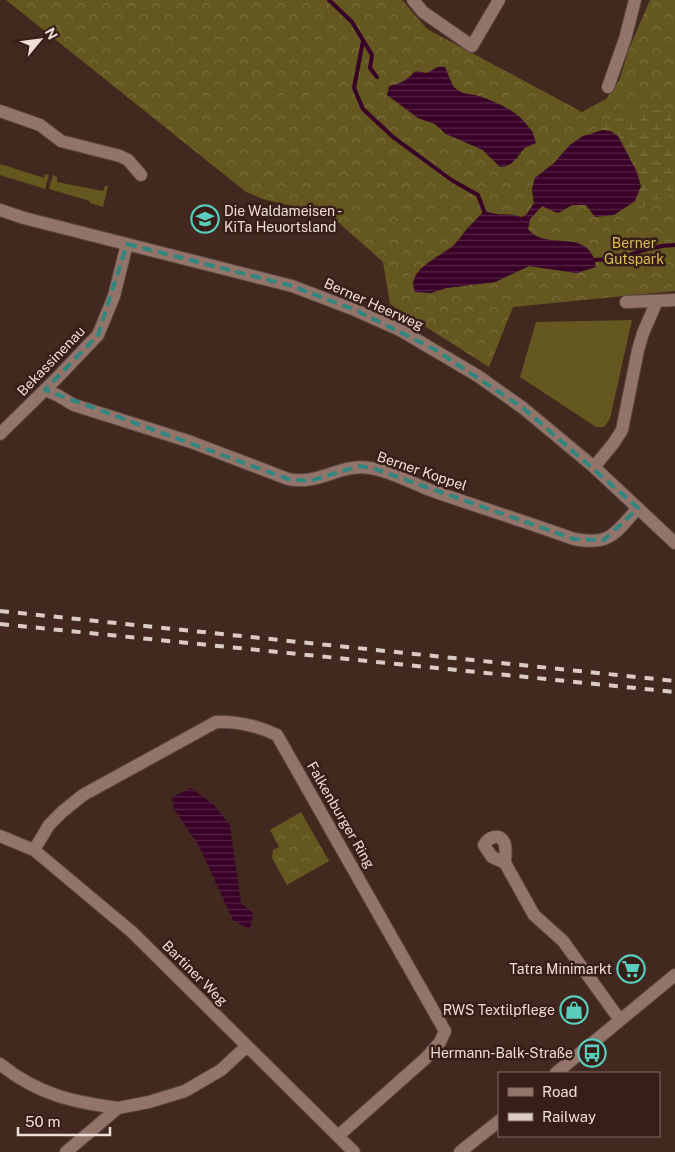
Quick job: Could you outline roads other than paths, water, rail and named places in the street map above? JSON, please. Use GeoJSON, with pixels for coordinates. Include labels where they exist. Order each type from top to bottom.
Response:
{"type":"FeatureCollection","features":[{"type":"Feature","properties":{"kind":"street"},"geometry":{"type":"LineString","coordinates":[[413,0],[424,12],[472,46],[499,0]]}},
{"type":"Feature","properties":{"kind":"street"},"geometry":{"type":"LineString","coordinates":[[608,88],[625,39],[635,0]]}},
{"type":"Feature","properties":{"kind":"street"},"geometry":{"type":"LineString","coordinates":[[0,111],[40,125],[61,141],[120,156],[128,160],[141,175]]}},
{"type":"Feature","properties":{"kind":"street","name":"Berner Heerweg"},"geometry":{"type":"LineString","coordinates":[[0,210],[24,218],[292,286],[355,310],[400,330],[478,376],[516,402],[594,467],[675,543]]}},
{"type":"Feature","properties":{"kind":"street","name":"Bekassinenau"},"geometry":{"type":"LineString","coordinates":[[0,434],[98,335],[114,296],[127,244]]}},
{"type":"Feature","properties":{"kind":"street"},"geometry":{"type":"LineString","coordinates":[[626,302],[675,300]]}},
{"type":"Feature","properties":{"kind":"street"},"geometry":{"type":"LineString","coordinates":[[594,467],[622,430],[638,350],[657,301]]}},
{"type":"Feature","properties":{"kind":"street","name":"Berner Koppel"},"geometry":{"type":"LineString","coordinates":[[45,390],[74,404],[190,442],[288,479],[300,482],[310,481],[359,466],[372,468],[430,490],[574,539],[590,542],[604,540],[611,536],[638,508]]}},
{"type":"Feature","properties":{"kind":"street","name":"Falkenburger Ring"},"geometry":{"type":"LineString","coordinates":[[34,850],[49,825],[83,795],[216,722],[245,724],[262,728],[277,735],[445,1031],[440,1042],[426,1058],[338,1136]]}},
{"type":"Feature","properties":{"kind":"street","name":"Bartiner Weg"},"geometry":{"type":"LineString","coordinates":[[0,836],[34,850],[132,932],[354,1152]]}},
{"type":"Feature","properties":{"kind":"street"},"geometry":{"type":"LineString","coordinates":[[505,863],[534,915],[563,941],[620,1020]]}},
{"type":"Feature","properties":{"kind":"street"},"geometry":{"type":"LineString","coordinates":[[557,1072],[675,975]]}},
{"type":"Feature","properties":{"kind":"street"},"geometry":{"type":"LineString","coordinates":[[0,1064],[17,1078],[54,1096],[118,1108],[150,1102],[186,1091],[221,1070],[247,1046]]}},
{"type":"Feature","properties":{"kind":"street"},"geometry":{"type":"LineString","coordinates":[[66,1152],[118,1108]]}},
{"type":"Feature","properties":{"kind":"street"},"geometry":{"type":"LineString","coordinates":[[460,1152],[498,1121]]}},
{"type":"Feature","properties":{"kind":"waterway"},"geometry":{"type":"LineString","coordinates":[[329,0],[352,22],[372,55],[370,68],[377,77]]}},
{"type":"Feature","properties":{"kind":"waterway"},"geometry":{"type":"LineString","coordinates":[[363,41],[354,88],[363,109],[393,137],[453,181],[478,195],[484,211]]}},
{"type":"Feature","properties":{"kind":"waterway"},"geometry":{"type":"LineString","coordinates":[[595,260],[617,259],[655,247],[675,245]]}},
{"type":"Feature","properties":{"kind":"railway"},"geometry":{"type":"LineString","coordinates":[[0,611],[675,681]]}},
{"type":"Feature","properties":{"kind":"railway"},"geometry":{"type":"LineString","coordinates":[[0,624],[675,692]]}},
{"type":"Feature","properties":{"kind":"place","name":"Die Waldameisen - KiTa Heuortsland"},"geometry":{"type":"Point","coordinates":[205,219]}},
{"type":"Feature","properties":{"kind":"place","name":"Tatra Minimarkt"},"geometry":{"type":"Point","coordinates":[631,969]}},
{"type":"Feature","properties":{"kind":"place","name":"RWS Textilpflege"},"geometry":{"type":"Point","coordinates":[574,1010]}},
{"type":"Feature","properties":{"kind":"place","name":"Hermann-Balk-Straße"},"geometry":{"type":"Point","coordinates":[592,1053]}},
{"type":"Feature","properties":{"kind":"park label","name":"Berner Gutspark"},"geometry":{"type":"Point","coordinates":[634,252]}}]}
